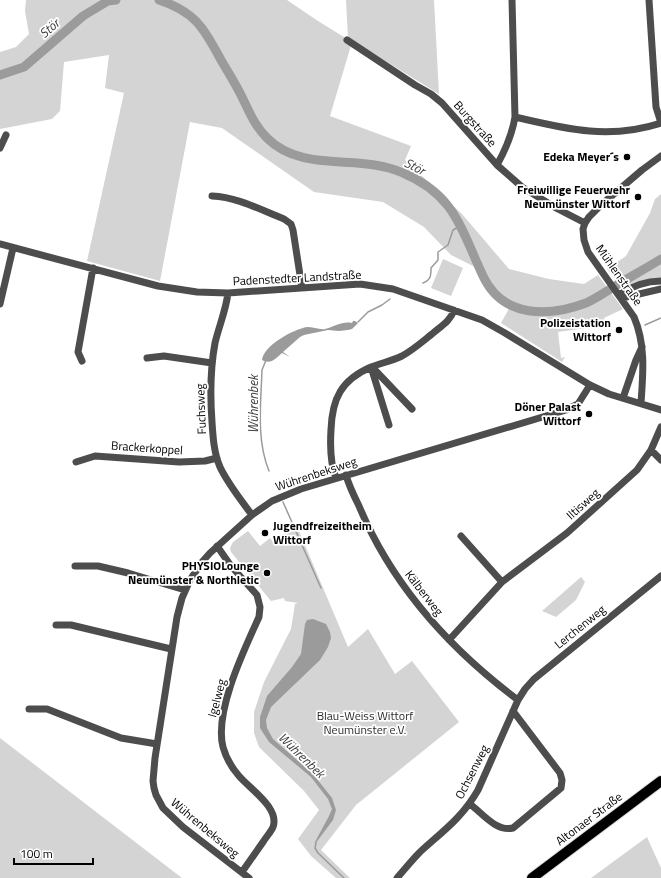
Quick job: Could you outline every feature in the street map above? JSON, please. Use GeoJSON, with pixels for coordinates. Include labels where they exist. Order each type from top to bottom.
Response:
{"type":"FeatureCollection","features":[{"type":"Feature","properties":{"kind":"main road","name":"Altonaer Straße"},"geometry":{"type":"LineString","coordinates":[[532,878],[661,781]]}},
{"type":"Feature","properties":{"kind":"street"},"geometry":{"type":"LineString","coordinates":[[497,165],[507,147],[513,130],[515,117],[512,0]]}},
{"type":"Feature","properties":{"kind":"street"},"geometry":{"type":"LineString","coordinates":[[515,117],[557,127],[594,132],[634,130],[661,123],[656,101],[649,0]]}},
{"type":"Feature","properties":{"kind":"street","name":"Burgstraße"},"geometry":{"type":"LineString","coordinates":[[347,40],[431,94],[442,103],[497,165],[524,189],[585,223]]}},
{"type":"Feature","properties":{"kind":"street"},"geometry":{"type":"LineString","coordinates":[[0,148],[6,135]]}},
{"type":"Feature","properties":{"kind":"street"},"geometry":{"type":"LineString","coordinates":[[585,223],[601,205],[661,156]]}},
{"type":"Feature","properties":{"kind":"street"},"geometry":{"type":"LineString","coordinates":[[212,196],[233,199],[289,222],[293,230],[302,288]]}},
{"type":"Feature","properties":{"kind":"street","name":"Mühlenstraße"},"geometry":{"type":"LineString","coordinates":[[585,223],[583,235],[585,246],[592,259],[620,295],[639,328],[643,363],[641,403]]}},
{"type":"Feature","properties":{"kind":"street","name":"Padenstedter Landstraße"},"geometry":{"type":"LineString","coordinates":[[0,244],[178,289],[228,293],[360,284],[380,286],[407,293],[482,320],[590,385],[623,398]]}},
{"type":"Feature","properties":{"kind":"street"},"geometry":{"type":"LineString","coordinates":[[0,304],[13,248]]}},
{"type":"Feature","properties":{"kind":"street"},"geometry":{"type":"LineString","coordinates":[[82,360],[78,352],[92,268]]}},
{"type":"Feature","properties":{"kind":"street"},"geometry":{"type":"LineString","coordinates":[[620,295],[635,286],[646,282],[661,281]]}},
{"type":"Feature","properties":{"kind":"street"},"geometry":{"type":"LineString","coordinates":[[620,295],[661,290]]}},
{"type":"Feature","properties":{"kind":"street","name":"Fuchsweg"},"geometry":{"type":"LineString","coordinates":[[228,293],[212,363],[210,403],[213,441],[217,458],[227,481],[252,515]]}},
{"type":"Feature","properties":{"kind":"street"},"geometry":{"type":"LineString","coordinates":[[336,478],[330,447],[332,416],[340,390],[349,380],[371,367],[395,359],[414,349],[449,320],[454,310]]}},
{"type":"Feature","properties":{"kind":"street"},"geometry":{"type":"LineString","coordinates":[[642,345],[623,398],[661,410]]}},
{"type":"Feature","properties":{"kind":"street"},"geometry":{"type":"LineString","coordinates":[[147,358],[164,356],[212,363]]}},
{"type":"Feature","properties":{"kind":"street"},"geometry":{"type":"LineString","coordinates":[[371,367],[412,409]]}},
{"type":"Feature","properties":{"kind":"street"},"geometry":{"type":"LineString","coordinates":[[371,367],[389,425]]}},
{"type":"Feature","properties":{"kind":"street","name":"Wührenbeksweg"},"geometry":{"type":"LineString","coordinates":[[249,878],[184,827],[163,808],[156,795],[153,781],[157,744],[177,617],[185,590],[195,572],[217,546],[252,515],[278,497],[336,478],[566,410],[578,404],[590,385]]}},
{"type":"Feature","properties":{"kind":"street","name":"Iltisweg"},"geometry":{"type":"LineString","coordinates":[[449,640],[502,582],[575,527],[637,470],[651,450],[661,427]]}},
{"type":"Feature","properties":{"kind":"street"},"geometry":{"type":"LineString","coordinates":[[651,450],[661,460]]}},
{"type":"Feature","properties":{"kind":"street","name":"Brackerkoppel"},"geometry":{"type":"LineString","coordinates":[[76,462],[95,456],[179,462],[205,461],[217,458]]}},
{"type":"Feature","properties":{"kind":"street","name":"Kälberweg"},"geometry":{"type":"LineString","coordinates":[[346,475],[366,524],[383,555],[416,603],[449,640],[488,677],[518,700]]}},
{"type":"Feature","properties":{"kind":"street"},"geometry":{"type":"LineString","coordinates":[[461,536],[502,582]]}},
{"type":"Feature","properties":{"kind":"street","name":"Igelweg"},"geometry":{"type":"LineString","coordinates":[[217,546],[231,566],[257,595],[260,607],[259,617],[230,688],[222,718],[221,730],[223,747],[230,765],[269,807],[274,818],[272,828],[242,872]]}},
{"type":"Feature","properties":{"kind":"street"},"geometry":{"type":"LineString","coordinates":[[75,566],[98,566],[185,590]]}},
{"type":"Feature","properties":{"kind":"street","name":"Lerchenweg"},"geometry":{"type":"LineString","coordinates":[[518,700],[534,679],[661,576]]}},
{"type":"Feature","properties":{"kind":"street"},"geometry":{"type":"LineString","coordinates":[[56,625],[71,624],[171,649]]}},
{"type":"Feature","properties":{"kind":"street","name":"Ochsenweg"},"geometry":{"type":"LineString","coordinates":[[397,878],[419,853],[459,817],[470,804],[478,790],[518,700]]}},
{"type":"Feature","properties":{"kind":"street"},"geometry":{"type":"LineString","coordinates":[[29,709],[47,709],[121,738],[157,744]]}},
{"type":"Feature","properties":{"kind":"street"},"geometry":{"type":"LineString","coordinates":[[470,804],[499,827],[508,829],[517,824],[561,788],[562,780],[560,773],[514,711]]}},
{"type":"Feature","properties":{"kind":"green space"},"geometry":{"type":"Polygon","coordinates":[[[26,0],[287,0],[352,42],[330,116],[411,146],[405,160],[462,214],[509,269],[549,279],[584,284],[598,275],[623,309],[604,318],[607,325],[558,332],[561,358],[565,357],[562,362],[501,323],[511,305],[490,288],[481,270],[451,255],[424,227],[383,202],[314,192],[222,128],[190,122],[160,281],[87,261],[124,93],[105,88],[109,55],[64,62],[60,111],[52,119],[0,129],[0,52],[16,47],[29,34],[25,11],[26,0]]]}},
{"type":"Feature","properties":{"kind":"green space"},"geometry":{"type":"Polygon","coordinates":[[[346,0],[434,0],[439,94],[348,38],[346,0]]]}},
{"type":"Feature","properties":{"kind":"green space"},"geometry":{"type":"Polygon","coordinates":[[[661,194],[661,279],[623,290],[607,269],[626,256],[650,213],[655,199],[661,194]]]}},
{"type":"Feature","properties":{"kind":"green space"},"geometry":{"type":"Polygon","coordinates":[[[443,259],[463,268],[451,296],[431,288],[443,259]]]}},
{"type":"Feature","properties":{"kind":"green space","name":"Blau-Weiss Wittorf Neumünster e.V."},"geometry":{"type":"Polygon","coordinates":[[[296,524],[348,647],[368,629],[395,674],[412,661],[459,722],[356,805],[321,850],[350,878],[336,878],[311,856],[298,839],[319,810],[304,791],[259,747],[254,733],[254,712],[264,682],[291,629],[295,604],[298,603],[285,601],[284,598],[271,601],[231,552],[230,548],[233,542],[248,531],[260,546],[270,538],[273,542],[296,524]]]}},
{"type":"Feature","properties":{"kind":"green space"},"geometry":{"type":"Polygon","coordinates":[[[581,577],[585,582],[576,600],[556,617],[542,611],[581,577]]]}},
{"type":"Feature","properties":{"kind":"green space"},"geometry":{"type":"Polygon","coordinates":[[[0,738],[182,878],[0,878],[0,738]]]}},
{"type":"Feature","properties":{"kind":"green space"},"geometry":{"type":"Polygon","coordinates":[[[647,837],[661,868],[661,878],[591,878],[647,837]]]}},
{"type":"Feature","properties":{"kind":"shaded area"},"geometry":{"type":"Polygon","coordinates":[[[353,321],[358,323],[352,329],[339,331],[328,330],[300,337],[283,352],[290,357],[282,353],[271,361],[268,362],[262,360],[264,354],[274,343],[301,328],[307,327],[325,329],[341,323],[352,323],[353,321]]]}},
{"type":"Feature","properties":{"kind":"shaded area"},"geometry":{"type":"Polygon","coordinates":[[[313,619],[326,624],[331,638],[328,647],[320,660],[271,707],[266,720],[267,728],[273,739],[313,774],[332,798],[336,810],[333,820],[315,844],[332,809],[328,799],[311,777],[269,742],[260,728],[260,717],[267,696],[301,654],[305,624],[307,620],[313,619]]]}},
{"type":"Feature","properties":{"kind":"waterway","name":"Stör"},"geometry":{"type":"LineString","coordinates":[[0,75],[24,67],[83,16],[108,1],[116,0]]}},
{"type":"Feature","properties":{"kind":"waterway","name":"Stör"},"geometry":{"type":"LineString","coordinates":[[159,0],[182,10],[198,23],[236,86],[252,118],[267,138],[281,149],[297,156],[315,160],[369,164],[386,167],[409,176],[433,191],[448,206],[463,231],[484,278],[493,291],[503,301],[515,307],[529,311],[543,312],[572,308],[596,298],[661,259]]}},
{"type":"Feature","properties":{"kind":"waterway","name":"Wührenbek"},"geometry":{"type":"LineString","coordinates":[[423,283],[430,277],[431,268],[438,260],[438,252],[448,245],[453,230],[460,226]]}},
{"type":"Feature","properties":{"kind":"waterway","name":"Wührenbek"},"geometry":{"type":"LineString","coordinates":[[358,322],[368,312],[390,299]]}},
{"type":"Feature","properties":{"kind":"waterway"},"geometry":{"type":"LineString","coordinates":[[645,325],[661,318]]}},
{"type":"Feature","properties":{"kind":"waterway","name":"Wührenbek"},"geometry":{"type":"LineString","coordinates":[[266,360],[262,370],[260,421],[262,446],[269,471]]}},
{"type":"Feature","properties":{"kind":"waterway","name":"Wührenbek"},"geometry":{"type":"LineString","coordinates":[[283,502],[321,588]]}},
{"type":"Feature","properties":{"kind":"waterway","name":"Wührenbek"},"geometry":{"type":"LineString","coordinates":[[316,843],[315,848],[318,853],[344,878]]}},
{"type":"Feature","properties":{"kind":"place","name":"Edeka Meyer´s"},"geometry":{"type":"Point","coordinates":[627,157]}},
{"type":"Feature","properties":{"kind":"place","name":"Freiwillige Feuerwehr Neumünster Wittorf"},"geometry":{"type":"Point","coordinates":[638,197]}},
{"type":"Feature","properties":{"kind":"place","name":"Polizeistation Wittorf"},"geometry":{"type":"Point","coordinates":[619,330]}},
{"type":"Feature","properties":{"kind":"place","name":"Döner Palast Wittorf"},"geometry":{"type":"Point","coordinates":[589,414]}},
{"type":"Feature","properties":{"kind":"place","name":"Jugendfreizeitheim Wittorf"},"geometry":{"type":"Point","coordinates":[265,533]}},
{"type":"Feature","properties":{"kind":"place","name":"PHYSIOLounge Neumünster & Northletic"},"geometry":{"type":"Point","coordinates":[267,573]}}]}
